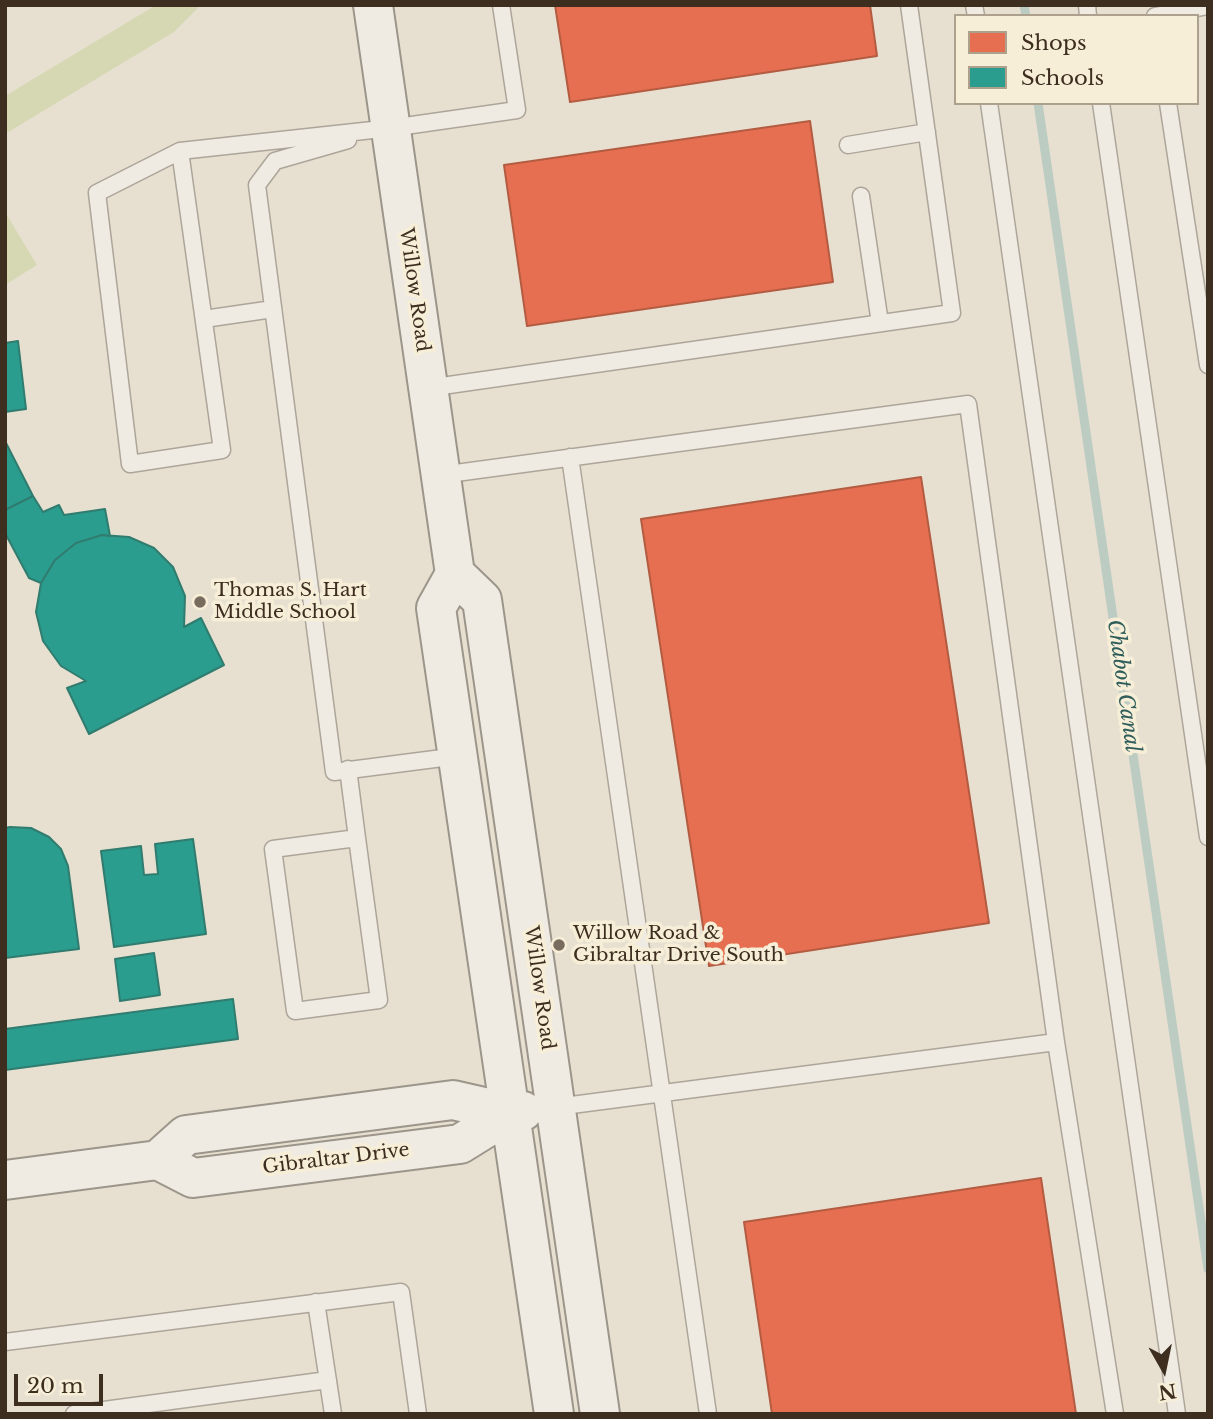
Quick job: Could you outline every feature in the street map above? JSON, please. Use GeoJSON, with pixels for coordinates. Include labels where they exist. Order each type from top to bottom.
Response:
{"type":"FeatureCollection","features":[{"type":"Feature","properties":{"kind":"street","name":"Willow Road"},"geometry":{"type":"LineString","coordinates":[[373,5],[455,574],[482,600],[600,1414]]}},
{"type":"Feature","properties":{"kind":"street"},"geometry":{"type":"LineString","coordinates":[[455,574],[436,608],[554,1414]]}},
{"type":"Feature","properties":{"kind":"street"},"geometry":{"type":"LineString","coordinates":[[5,1180],[158,1160],[186,1135],[453,1100],[510,1113],[556,1107]]}},
{"type":"Feature","properties":{"kind":"lane"},"geometry":{"type":"LineString","coordinates":[[180,151],[222,450],[130,464],[97,193],[180,151],[391,128],[517,110],[501,5]]}},
{"type":"Feature","properties":{"kind":"lane"},"geometry":{"type":"LineString","coordinates":[[428,388],[952,313],[909,5]]}},
{"type":"Feature","properties":{"kind":"lane"},"geometry":{"type":"LineString","coordinates":[[1166,14],[1208,6]]}},
{"type":"Feature","properties":{"kind":"lane"},"geometry":{"type":"LineString","coordinates":[[989,105],[1177,1414]]}},
{"type":"Feature","properties":{"kind":"lane"},"geometry":{"type":"LineString","coordinates":[[1101,105],[1208,837]]}},
{"type":"Feature","properties":{"kind":"lane"},"geometry":{"type":"LineString","coordinates":[[1168,105],[1208,365]]}},
{"type":"Feature","properties":{"kind":"lane"},"geometry":{"type":"LineString","coordinates":[[391,128],[275,161],[257,185],[334,772],[458,756]]}},
{"type":"Feature","properties":{"kind":"lane"},"geometry":{"type":"LineString","coordinates":[[848,145],[926,132]]}},
{"type":"Feature","properties":{"kind":"lane"},"geometry":{"type":"LineString","coordinates":[[861,196],[880,323]]}},
{"type":"Feature","properties":{"kind":"lane"},"geometry":{"type":"LineString","coordinates":[[204,319],[273,309]]}},
{"type":"Feature","properties":{"kind":"lane"},"geometry":{"type":"LineString","coordinates":[[441,475],[968,404],[1056,1042],[1115,1414]]}},
{"type":"Feature","properties":{"kind":"lane"},"geometry":{"type":"LineString","coordinates":[[570,457],[708,1414]]}},
{"type":"Feature","properties":{"kind":"lane"},"geometry":{"type":"LineString","coordinates":[[348,769],[379,1000],[295,1011],[273,849],[357,838]]}},
{"type":"Feature","properties":{"kind":"lane"},"geometry":{"type":"LineString","coordinates":[[556,1107],[1056,1042]]}},
{"type":"Feature","properties":{"kind":"lane"},"geometry":{"type":"LineString","coordinates":[[5,1342],[401,1292],[418,1414]]}},
{"type":"Feature","properties":{"kind":"lane"},"geometry":{"type":"LineString","coordinates":[[316,1302],[333,1414]]}},
{"type":"Feature","properties":{"kind":"lane"},"geometry":{"type":"LineString","coordinates":[[74,1414],[328,1380]]}},
{"type":"Feature","properties":{"kind":"green space"},"geometry":{"type":"Polygon","coordinates":[[[156,5],[201,5],[174,32],[5,134],[5,96],[156,5]]]}},
{"type":"Feature","properties":{"kind":"green space"},"geometry":{"type":"Polygon","coordinates":[[[5,212],[37,265],[5,285],[5,212]]]}},
{"type":"Feature","properties":{"kind":"building: Shops"},"geometry":{"type":"Polygon","coordinates":[[[555,5],[870,5],[877,56],[570,102],[555,5]]]}},
{"type":"Feature","properties":{"kind":"building: Shops"},"geometry":{"type":"Polygon","coordinates":[[[810,121],[833,282],[527,326],[504,165],[810,121]]]}},
{"type":"Feature","properties":{"kind":"building: Shops"},"geometry":{"type":"Polygon","coordinates":[[[921,477],[989,923],[709,966],[641,519],[921,477]]]}},
{"type":"Feature","properties":{"kind":"building: Shops"},"geometry":{"type":"Polygon","coordinates":[[[1041,1178],[1076,1414],[772,1414],[744,1222],[1041,1178]]]}},
{"type":"Feature","properties":{"kind":"building: Schools"},"geometry":{"type":"Polygon","coordinates":[[[18,341],[26,409],[5,412],[5,343],[18,341]]]}},
{"type":"Feature","properties":{"kind":"building: Schools"},"geometry":{"type":"Polygon","coordinates":[[[5,441],[33,496],[5,510],[5,441]]]}},
{"type":"Feature","properties":{"kind":"building: Schools"},"geometry":{"type":"Polygon","coordinates":[[[33,496],[43,512],[59,505],[64,515],[105,509],[110,536],[102,535],[76,543],[55,560],[41,583],[29,578],[5,533],[5,510],[33,496]]]}},
{"type":"Feature","properties":{"kind":"building: Schools"},"geometry":{"type":"Polygon","coordinates":[[[102,535],[129,537],[154,548],[173,567],[185,596],[184,627],[201,618],[224,665],[89,734],[67,688],[86,681],[61,666],[43,641],[36,612],[41,583],[55,560],[76,543],[102,535]]]}},
{"type":"Feature","properties":{"kind":"building: Schools"},"geometry":{"type":"Polygon","coordinates":[[[5,828],[31,828],[49,837],[61,849],[68,866],[79,949],[5,958],[5,828]]]}},
{"type":"Feature","properties":{"kind":"building: Schools"},"geometry":{"type":"Polygon","coordinates":[[[193,839],[206,934],[114,947],[101,851],[141,846],[144,875],[158,874],[155,844],[193,839]]]}},
{"type":"Feature","properties":{"kind":"building: Schools"},"geometry":{"type":"Polygon","coordinates":[[[154,953],[160,995],[120,1001],[115,959],[154,953]]]}},
{"type":"Feature","properties":{"kind":"building: Schools"},"geometry":{"type":"Polygon","coordinates":[[[233,999],[238,1039],[5,1070],[5,1029],[233,999]]]}},
{"type":"Feature","properties":{"kind":"waterway","name":"Chabot Canal"},"geometry":{"type":"LineString","coordinates":[[1024,5],[1026,14]]}},
{"type":"Feature","properties":{"kind":"waterway","name":"Chabot Canal"},"geometry":{"type":"LineString","coordinates":[[1038,105],[1208,1269]]}},
{"type":"Feature","properties":{"kind":"place","name":"Thomas S. Hart Middle School"},"geometry":{"type":"Point","coordinates":[200,602]}},
{"type":"Feature","properties":{"kind":"place","name":"Willow Road & Gibraltar Drive South"},"geometry":{"type":"Point","coordinates":[559,945]}}]}
